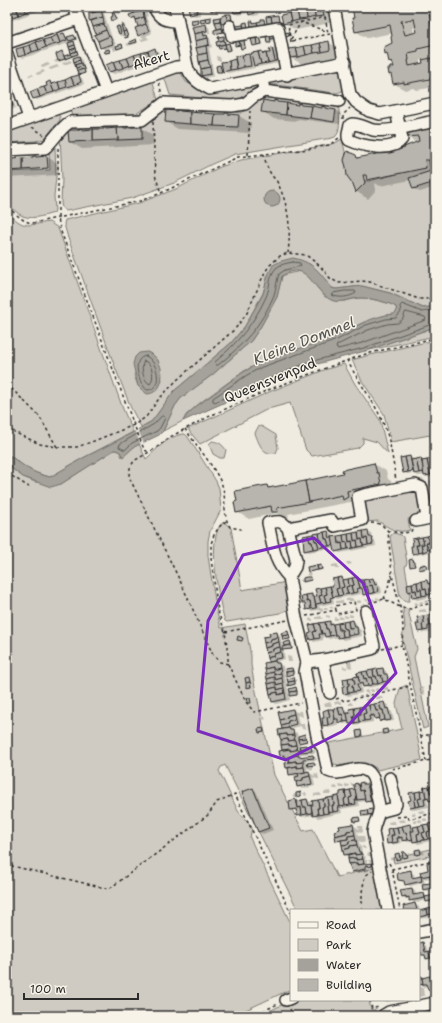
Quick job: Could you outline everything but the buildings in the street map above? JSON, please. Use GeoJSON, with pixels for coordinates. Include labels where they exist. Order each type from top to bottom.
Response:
{"type":"FeatureCollection","features":[{"type":"Feature","properties":{"kind":"street"},"geometry":{"type":"LineString","coordinates":[[74,7],[106,91]]}},
{"type":"Feature","properties":{"kind":"street"},"geometry":{"type":"LineString","coordinates":[[154,7],[156,13],[162,20],[178,21]]}},
{"type":"Feature","properties":{"kind":"street"},"geometry":{"type":"LineString","coordinates":[[175,7],[187,66]]}},
{"type":"Feature","properties":{"kind":"street"},"geometry":{"type":"LineString","coordinates":[[335,11],[332,33],[345,62],[353,98],[369,111],[380,114],[435,103]]}},
{"type":"Feature","properties":{"kind":"street"},"geometry":{"type":"LineString","coordinates":[[7,42],[78,19]]}},
{"type":"Feature","properties":{"kind":"street"},"geometry":{"type":"LineString","coordinates":[[230,26],[232,36],[278,28],[287,75]]}},
{"type":"Feature","properties":{"kind":"street"},"geometry":{"type":"LineString","coordinates":[[7,54],[29,118]]}},
{"type":"Feature","properties":{"kind":"street","name":"Akert"},"geometry":{"type":"LineString","coordinates":[[7,126],[176,67],[187,66],[189,73],[198,83],[210,89],[287,75],[345,62]]}},
{"type":"Feature","properties":{"kind":"street"},"geometry":{"type":"LineString","coordinates":[[263,79],[264,91]]}},
{"type":"Feature","properties":{"kind":"street"},"geometry":{"type":"LineString","coordinates":[[7,150],[45,148],[53,141],[64,126],[70,122],[142,120],[164,103],[232,106],[245,104],[253,97],[264,91],[339,101]]}},
{"type":"Feature","properties":{"kind":"street"},"geometry":{"type":"LineString","coordinates":[[64,106],[70,122]]}},
{"type":"Feature","properties":{"kind":"street"},"geometry":{"type":"LineString","coordinates":[[396,111],[400,128],[435,121]]}},
{"type":"Feature","properties":{"kind":"street"},"geometry":{"type":"LineString","coordinates":[[288,528],[331,520],[335,526],[362,520],[358,497],[397,488],[415,486],[422,488],[431,517],[416,521]]}},
{"type":"Feature","properties":{"kind":"street"},"geometry":{"type":"LineString","coordinates":[[290,577],[281,569],[276,559],[268,523],[280,521],[283,522],[288,528],[296,560],[295,567],[290,577],[296,618],[307,662],[305,672],[318,741],[323,748],[328,771],[334,774],[359,769],[366,770],[374,780],[379,812],[374,824],[373,832],[384,866],[388,909]]}},
{"type":"Feature","properties":{"kind":"street"},"geometry":{"type":"LineString","coordinates":[[307,662],[372,649],[374,646],[364,608]]}},
{"type":"Feature","properties":{"kind":"street"},"geometry":{"type":"LineString","coordinates":[[323,660],[331,696]]}},
{"type":"Feature","properties":{"kind":"street"},"geometry":{"type":"LineString","coordinates":[[379,812],[394,808],[396,804],[391,774]]}},
{"type":"Feature","properties":{"kind":"street"},"geometry":{"type":"LineString","coordinates":[[420,932],[435,929]]}},
{"type":"Feature","properties":{"kind":"street"},"geometry":{"type":"LineString","coordinates":[[384,1015],[389,1012],[435,1003]]}},
{"type":"Feature","properties":{"kind":"path"},"geometry":{"type":"LineString","coordinates":[[291,41],[288,25],[325,17],[335,11]]}},
{"type":"Feature","properties":{"kind":"path"},"geometry":{"type":"LineString","coordinates":[[325,17],[332,33]]}},
{"type":"Feature","properties":{"kind":"path"},"geometry":{"type":"LineString","coordinates":[[301,22],[332,33]]}},
{"type":"Feature","properties":{"kind":"path"},"geometry":{"type":"LineString","coordinates":[[291,41],[301,22]]}},
{"type":"Feature","properties":{"kind":"path"},"geometry":{"type":"LineString","coordinates":[[286,43],[332,33]]}},
{"type":"Feature","properties":{"kind":"path"},"geometry":{"type":"LineString","coordinates":[[157,74],[164,103]]}},
{"type":"Feature","properties":{"kind":"path"},"geometry":{"type":"LineString","coordinates":[[342,120],[343,115],[353,98]]}},
{"type":"Feature","properties":{"kind":"path"},"geometry":{"type":"LineString","coordinates":[[245,104],[250,108],[248,156]]}},
{"type":"Feature","properties":{"kind":"path"},"geometry":{"type":"LineString","coordinates":[[152,112],[155,175],[161,193]]}},
{"type":"Feature","properties":{"kind":"path"},"geometry":{"type":"LineString","coordinates":[[29,118],[32,127],[53,141],[58,147],[58,218],[60,228],[134,427],[144,449],[148,452]]}},
{"type":"Feature","properties":{"kind":"path"},"geometry":{"type":"LineString","coordinates":[[7,208],[21,220],[33,223],[140,201],[161,193],[238,157],[309,149],[329,145],[339,139],[341,134]]}},
{"type":"Feature","properties":{"kind":"path"},"geometry":{"type":"LineString","coordinates":[[264,154],[265,162],[271,174],[278,182],[287,204],[290,236],[288,253]]}},
{"type":"Feature","properties":{"kind":"path"},"geometry":{"type":"LineString","coordinates":[[7,428],[40,444],[57,447],[77,447],[134,427],[146,417],[158,400],[177,380],[235,329],[247,314],[265,272],[280,256],[288,253],[306,255],[320,266],[330,278],[338,283],[362,281],[370,282],[419,299],[426,299],[435,296]]}},
{"type":"Feature","properties":{"kind":"path","name":"Queensvenpad"},"geometry":{"type":"LineString","coordinates":[[228,664],[220,662],[213,655],[182,585],[131,481],[129,475],[130,468],[134,461],[185,429],[268,390],[366,354],[435,338]]}},
{"type":"Feature","properties":{"kind":"path"},"geometry":{"type":"LineString","coordinates":[[347,360],[355,376],[370,397],[385,426],[397,488]]}},
{"type":"Feature","properties":{"kind":"path"},"geometry":{"type":"LineString","coordinates":[[7,384],[39,416],[57,447]]}},
{"type":"Feature","properties":{"kind":"path"},"geometry":{"type":"LineString","coordinates":[[185,429],[216,473],[222,485],[225,495],[226,522],[230,527],[241,528]]}},
{"type":"Feature","properties":{"kind":"path"},"geometry":{"type":"LineString","coordinates":[[7,474],[29,487]]}},
{"type":"Feature","properties":{"kind":"path"},"geometry":{"type":"LineString","coordinates":[[362,520],[367,523],[375,522],[381,524],[388,531],[402,533],[411,532],[416,521]]}},
{"type":"Feature","properties":{"kind":"path"},"geometry":{"type":"LineString","coordinates":[[226,522],[219,527],[214,535],[211,544],[211,558],[218,611],[225,632],[228,664],[246,702],[254,712],[294,704]]}},
{"type":"Feature","properties":{"kind":"path"},"geometry":{"type":"LineString","coordinates":[[388,531],[392,575],[400,607],[403,628],[402,645],[426,761]]}},
{"type":"Feature","properties":{"kind":"path"},"geometry":{"type":"LineString","coordinates":[[364,608],[384,599],[392,575]]}},
{"type":"Feature","properties":{"kind":"path"},"geometry":{"type":"LineString","coordinates":[[384,599],[400,607],[412,609],[416,606],[435,603]]}},
{"type":"Feature","properties":{"kind":"path"},"geometry":{"type":"LineString","coordinates":[[354,602],[356,610],[337,614],[336,610],[336,606],[354,602]]}},
{"type":"Feature","properties":{"kind":"path"},"geometry":{"type":"LineString","coordinates":[[225,632],[336,610]]}},
{"type":"Feature","properties":{"kind":"path"},"geometry":{"type":"LineString","coordinates":[[372,649],[378,650],[402,645]]}},
{"type":"Feature","properties":{"kind":"path"},"geometry":{"type":"LineString","coordinates":[[331,696],[340,698],[344,701],[410,686]]}},
{"type":"Feature","properties":{"kind":"path"},"geometry":{"type":"LineString","coordinates":[[420,736],[435,734]]}},
{"type":"Feature","properties":{"kind":"path"},"geometry":{"type":"LineString","coordinates":[[391,774],[435,759]]}},
{"type":"Feature","properties":{"kind":"path"},"geometry":{"type":"LineString","coordinates":[[7,871],[12,866],[108,889],[208,815],[217,802],[236,794],[290,911]]}},
{"type":"Feature","properties":{"kind":"path"},"geometry":{"type":"LineString","coordinates":[[396,818],[408,816],[409,819],[435,812]]}},
{"type":"Feature","properties":{"kind":"path"},"geometry":{"type":"LineString","coordinates":[[362,909],[362,892],[365,876],[370,872],[384,866],[392,869],[435,860]]}},
{"type":"Feature","properties":{"kind":"path"},"geometry":{"type":"LineString","coordinates":[[392,869],[400,909]]}},
{"type":"Feature","properties":{"kind":"path"},"geometry":{"type":"LineString","coordinates":[[252,1016],[288,999]]}},
{"type":"Feature","properties":{"kind":"path"},"geometry":{"type":"LineString","coordinates":[[370,1001],[372,1009],[380,1007],[384,1015]]}},
{"type":"Feature","properties":{"kind":"highlighted area"},"geometry":{"type":"Polygon","coordinates":[[[314,538],[363,583],[396,673],[343,731],[286,760],[198,731],[208,621],[243,555],[314,538]]]}},
{"type":"Feature","properties":{"kind":"green space"},"geometry":{"type":"Polygon","coordinates":[[[334,69],[339,71],[343,84],[342,91],[337,93],[269,84],[268,82],[334,69]]]}},
{"type":"Feature","properties":{"kind":"green space"},"geometry":{"type":"Polygon","coordinates":[[[180,71],[186,82],[209,95],[257,85],[257,87],[238,100],[233,101],[170,95],[164,76],[180,71]]]}},
{"type":"Feature","properties":{"kind":"green space"},"geometry":{"type":"Polygon","coordinates":[[[152,79],[158,100],[134,115],[81,118],[72,116],[70,109],[152,79]]]}},
{"type":"Feature","properties":{"kind":"green space"},"geometry":{"type":"Polygon","coordinates":[[[260,94],[338,102],[340,121],[339,131],[335,137],[235,154],[174,183],[132,198],[66,211],[62,208],[60,135],[68,126],[136,123],[168,105],[229,110],[241,113],[251,106],[260,94]]]}},
{"type":"Feature","properties":{"kind":"green space"},"geometry":{"type":"Polygon","coordinates":[[[57,113],[60,120],[44,139],[7,143],[7,129],[57,113]]]}},
{"type":"Feature","properties":{"kind":"green space"},"geometry":{"type":"Polygon","coordinates":[[[342,139],[352,180],[369,181],[425,167],[424,160],[435,146],[435,306],[423,308],[390,293],[362,286],[336,289],[332,288],[310,264],[268,275],[263,293],[245,326],[231,343],[174,391],[152,421],[141,427],[131,408],[115,367],[68,238],[64,224],[65,220],[139,203],[176,189],[220,167],[241,160],[335,143],[342,139]],[[147,352],[134,375],[138,386],[142,390],[157,390],[162,381],[158,360],[147,352]]]}},
{"type":"Feature","properties":{"kind":"green space"},"geometry":{"type":"Polygon","coordinates":[[[55,145],[56,177],[54,213],[32,218],[23,216],[7,203],[7,172],[50,170],[49,152],[55,145]]]}},
{"type":"Feature","properties":{"kind":"green space"},"geometry":{"type":"Polygon","coordinates":[[[7,211],[22,224],[31,225],[49,222],[58,228],[123,409],[133,432],[50,477],[27,468],[7,454],[7,211]]]}},
{"type":"Feature","properties":{"kind":"green space"},"geometry":{"type":"Polygon","coordinates":[[[301,271],[306,274],[325,297],[344,301],[367,298],[392,304],[396,307],[397,311],[395,314],[386,315],[364,322],[336,336],[260,363],[244,371],[201,402],[186,415],[183,421],[163,431],[175,406],[181,398],[212,375],[251,341],[277,297],[282,276],[301,271]]]}},
{"type":"Feature","properties":{"kind":"green space"},"geometry":{"type":"Polygon","coordinates":[[[435,327],[435,336],[365,351],[435,327]]]}},
{"type":"Feature","properties":{"kind":"green space"},"geometry":{"type":"Polygon","coordinates":[[[435,340],[435,459],[430,435],[391,442],[384,414],[362,381],[352,360],[435,340]]]}},
{"type":"Feature","properties":{"kind":"green space"},"geometry":{"type":"Polygon","coordinates":[[[344,364],[355,384],[380,420],[388,454],[377,442],[363,438],[363,443],[358,448],[312,456],[306,450],[290,403],[268,409],[200,444],[189,431],[189,428],[269,392],[324,370],[344,364]]]}},
{"type":"Feature","properties":{"kind":"green space"},"geometry":{"type":"Polygon","coordinates":[[[261,426],[276,435],[278,448],[276,453],[268,453],[260,445],[255,433],[258,427],[261,426]]]}},
{"type":"Feature","properties":{"kind":"green space"},"geometry":{"type":"Polygon","coordinates":[[[185,434],[188,437],[219,488],[221,510],[210,531],[208,541],[208,556],[217,613],[221,628],[245,624],[254,682],[274,775],[303,831],[313,829],[337,877],[374,868],[385,909],[297,909],[225,765],[221,767],[219,771],[238,811],[252,827],[250,838],[290,922],[290,989],[233,1016],[7,1016],[7,465],[23,477],[35,482],[61,484],[114,450],[120,452],[122,457],[139,444],[146,459],[171,438],[185,434]]]}},
{"type":"Feature","properties":{"kind":"green space"},"geometry":{"type":"Polygon","coordinates":[[[212,441],[217,442],[226,450],[224,458],[220,458],[213,454],[209,444],[212,441]]]}},
{"type":"Feature","properties":{"kind":"green space"},"geometry":{"type":"Polygon","coordinates":[[[415,488],[417,490],[422,516],[408,519],[410,530],[397,531],[378,521],[366,522],[362,500],[415,488]]]}},
{"type":"Feature","properties":{"kind":"green space"},"geometry":{"type":"Polygon","coordinates":[[[224,522],[231,528],[242,590],[287,582],[292,608],[280,613],[227,622],[225,621],[217,585],[214,553],[215,539],[218,528],[224,522]]]}},
{"type":"Feature","properties":{"kind":"green space"},"geometry":{"type":"Polygon","coordinates":[[[394,533],[403,537],[407,563],[405,567],[410,595],[409,601],[405,601],[400,597],[390,537],[394,533]]]}},
{"type":"Feature","properties":{"kind":"green space"},"geometry":{"type":"Polygon","coordinates":[[[405,608],[408,610],[417,649],[414,657],[428,727],[423,729],[402,637],[405,627],[403,609],[405,608]]]}},
{"type":"Feature","properties":{"kind":"green space"},"geometry":{"type":"Polygon","coordinates":[[[407,685],[422,760],[377,770],[370,765],[359,763],[337,765],[331,763],[324,744],[402,729],[396,704],[400,688],[407,685]]]}},
{"type":"Feature","properties":{"kind":"green space"},"geometry":{"type":"Polygon","coordinates":[[[435,848],[435,855],[394,863],[393,858],[435,848]]]}},
{"type":"Feature","properties":{"kind":"green space"},"geometry":{"type":"Polygon","coordinates":[[[290,1001],[369,1001],[371,1010],[375,1010],[376,1016],[260,1016],[290,1001]]]}},
{"type":"Feature","properties":{"kind":"water"},"geometry":{"type":"Polygon","coordinates":[[[272,191],[279,196],[280,199],[275,206],[272,207],[265,202],[264,199],[269,192],[272,191]]]}},
{"type":"Feature","properties":{"kind":"water"},"geometry":{"type":"Polygon","coordinates":[[[293,258],[311,265],[320,273],[332,288],[336,289],[362,286],[390,293],[423,308],[435,306],[435,327],[365,351],[310,366],[183,421],[196,406],[254,366],[343,333],[378,317],[394,314],[397,311],[396,307],[392,305],[372,299],[358,298],[337,302],[331,300],[319,290],[304,273],[298,271],[291,272],[282,276],[277,297],[251,341],[212,375],[181,398],[175,406],[163,431],[159,435],[134,447],[123,457],[120,452],[114,450],[61,484],[51,487],[23,477],[7,465],[7,454],[27,468],[50,477],[152,421],[174,391],[231,343],[245,326],[263,294],[268,275],[273,265],[293,258]]]}},
{"type":"Feature","properties":{"kind":"water"},"geometry":{"type":"Polygon","coordinates":[[[147,352],[157,359],[160,364],[162,375],[160,386],[157,390],[153,393],[147,394],[138,386],[133,364],[135,357],[139,353],[147,352]]]}},
{"type":"Feature","properties":{"kind":"pier"},"geometry":{"type":"Polygon","coordinates":[[[137,427],[144,444],[141,445],[134,430],[137,427]]]}},
{"type":"Feature","properties":{"kind":"water label","name":"Kleine Dommel"},"geometry":{"type":"Point","coordinates":[304,341]}}]}
